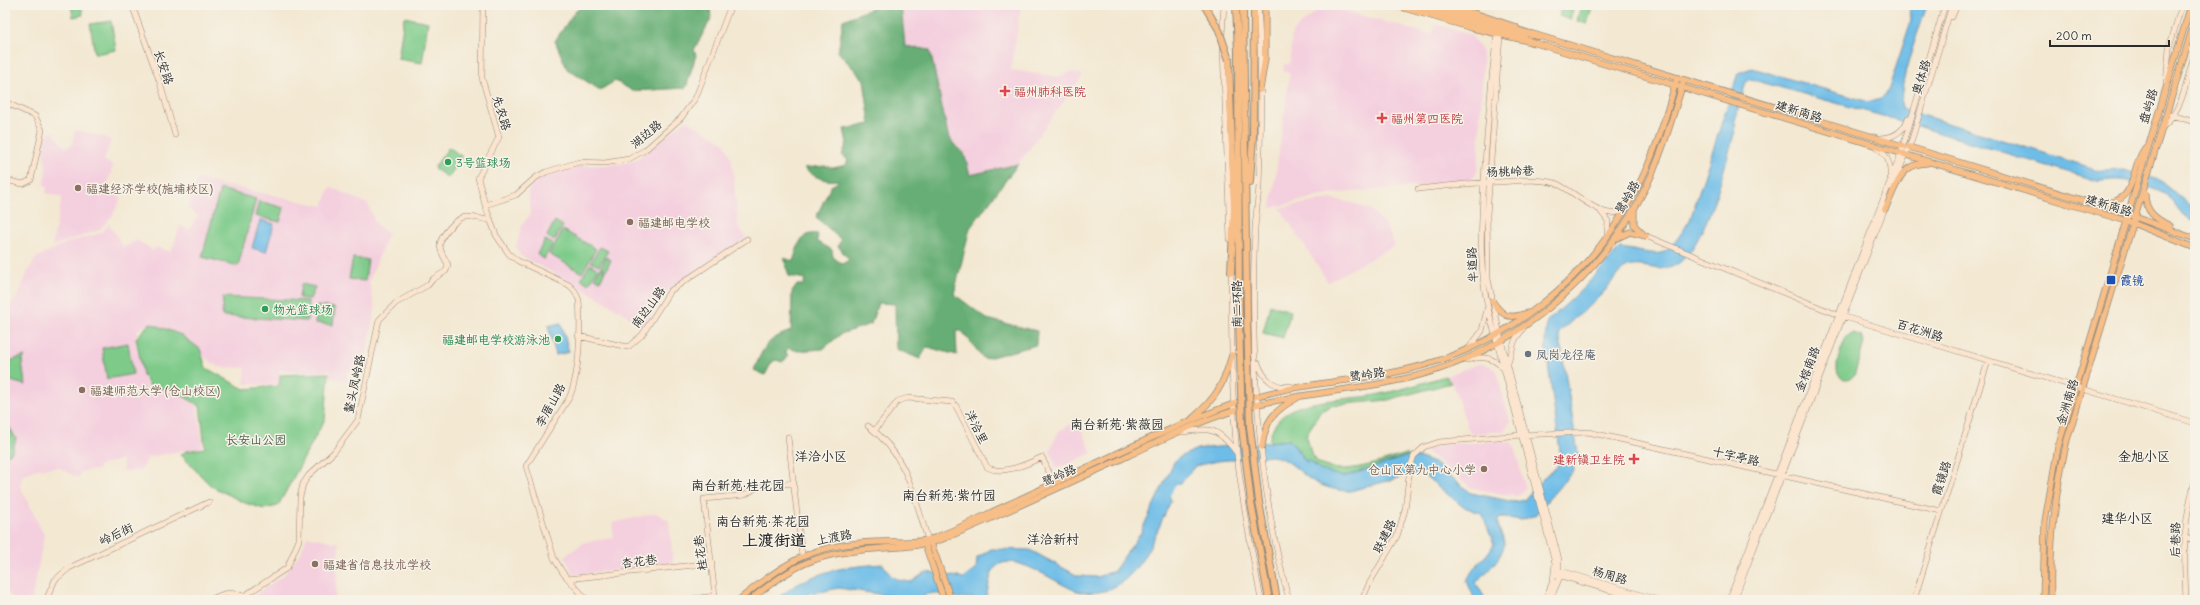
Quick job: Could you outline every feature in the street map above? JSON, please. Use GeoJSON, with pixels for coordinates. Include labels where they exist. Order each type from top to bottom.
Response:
{"type":"FeatureCollection","features":[{"type":"Feature","properties":{"kind":"highway"},"geometry":{"type":"LineString","coordinates":[[1204,5],[1221,34],[1229,60],[1234,209],[1231,272]]}},
{"type":"Feature","properties":{"kind":"highway","name":"南二环路"},"geometry":{"type":"LineString","coordinates":[[1236,5],[1238,51],[1239,318],[1242,420],[1251,502],[1268,599]]}},
{"type":"Feature","properties":{"kind":"highway","name":"南二环路"},"geometry":{"type":"LineString","coordinates":[[1243,5],[1247,227],[1246,318],[1250,427],[1259,502],[1277,599]]}},
{"type":"Feature","properties":{"kind":"highway"},"geometry":{"type":"LineString","coordinates":[[1247,227],[1253,135],[1254,5]]}},
{"type":"Feature","properties":{"kind":"highway"},"geometry":{"type":"LineString","coordinates":[[1413,5],[1519,36],[1532,42]]}},
{"type":"Feature","properties":{"kind":"highway"},"geometry":{"type":"LineString","coordinates":[[1431,5],[1537,36]]}},
{"type":"Feature","properties":{"kind":"highway"},"geometry":{"type":"LineString","coordinates":[[1234,209],[1239,238]]}},
{"type":"Feature","properties":{"kind":"main road"},"geometry":{"type":"LineString","coordinates":[[1260,90],[1264,59],[1264,5]]}},
{"type":"Feature","properties":{"kind":"main road","name":"建新南路"},"geometry":{"type":"LineString","coordinates":[[1394,5],[1498,35],[1532,42],[1740,104],[2125,221],[2195,248]]}},
{"type":"Feature","properties":{"kind":"main road","name":"建新南路"},"geometry":{"type":"LineString","coordinates":[[1450,5],[1488,17],[1537,36],[2090,202],[2192,238]]}},
{"type":"Feature","properties":{"kind":"main road","name":"盘屿路"},"geometry":{"type":"LineString","coordinates":[[2127,214],[2191,5]]}},
{"type":"Feature","properties":{"kind":"main road","name":"盘屿路"},"geometry":{"type":"LineString","coordinates":[[2136,217],[2164,126],[2170,114],[2195,20]]}},
{"type":"Feature","properties":{"kind":"main road","name":"鹭岭路"},"geometry":{"type":"LineString","coordinates":[[927,542],[1188,422],[1234,404],[1257,397],[1311,386],[1407,370],[1468,349],[1498,334],[1536,309],[1569,280],[1607,237],[1636,190],[1652,157],[1677,78]]}},
{"type":"Feature","properties":{"kind":"main road","name":"鹭岭路"},"geometry":{"type":"LineString","coordinates":[[927,542],[974,526],[1177,432],[1234,411],[1303,395],[1397,381],[1458,363],[1499,341],[1526,324],[1569,290],[1607,248],[1635,207],[1658,160],[1684,80]]}},
{"type":"Feature","properties":{"kind":"main road"},"geometry":{"type":"LineString","coordinates":[[2090,202],[2112,203],[2124,198],[2129,189],[2139,156],[2148,145]]}},
{"type":"Feature","properties":{"kind":"main road"},"geometry":{"type":"LineString","coordinates":[[1885,209],[1904,171],[1915,164],[1933,163]]}},
{"type":"Feature","properties":{"kind":"main road"},"geometry":{"type":"LineString","coordinates":[[2145,188],[2145,202],[2151,214],[2192,238]]}},
{"type":"Feature","properties":{"kind":"main road"},"geometry":{"type":"LineString","coordinates":[[1635,207],[1634,225],[1646,236]]}},
{"type":"Feature","properties":{"kind":"main road","name":"金洲南路"},"geometry":{"type":"LineString","coordinates":[[2043,600],[2043,550],[2048,493],[2058,447],[2127,214]]}},
{"type":"Feature","properties":{"kind":"main road","name":"金洲南路"},"geometry":{"type":"LineString","coordinates":[[2051,600],[2051,552],[2055,501],[2067,440],[2136,217]]}},
{"type":"Feature","properties":{"kind":"main road"},"geometry":{"type":"LineString","coordinates":[[1607,248],[1619,236],[1627,232],[1646,236]]}},
{"type":"Feature","properties":{"kind":"main road"},"geometry":{"type":"LineString","coordinates":[[1489,302],[1503,314],[1508,316],[1518,316],[1536,309]]}},
{"type":"Feature","properties":{"kind":"main road"},"geometry":{"type":"LineString","coordinates":[[1188,422],[1211,402],[1218,393],[1226,378],[1232,355]]}},
{"type":"Feature","properties":{"kind":"main road"},"geometry":{"type":"LineString","coordinates":[[1262,447],[1265,428],[1271,418],[1283,406],[1303,395]]}},
{"type":"Feature","properties":{"kind":"main road"},"geometry":{"type":"LineString","coordinates":[[927,542],[944,598]]}},
{"type":"Feature","properties":{"kind":"main road"},"geometry":{"type":"LineString","coordinates":[[927,542],[951,598]]}},
{"type":"Feature","properties":{"kind":"main road","name":"上渡路"},"geometry":{"type":"LineString","coordinates":[[739,600],[772,573],[802,556],[842,544],[927,542]]}},
{"type":"Feature","properties":{"kind":"main road","name":"上渡路"},"geometry":{"type":"LineString","coordinates":[[750,600],[784,573],[819,557],[846,551],[927,542]]}},
{"type":"Feature","properties":{"kind":"street","name":"长安路"},"geometry":{"type":"LineString","coordinates":[[132,5],[160,82],[175,135]]}},
{"type":"Feature","properties":{"kind":"street","name":"先农路"},"geometry":{"type":"LineString","coordinates":[[483,5],[482,78],[499,135],[496,146],[478,178],[485,205],[491,220]]}},
{"type":"Feature","properties":{"kind":"street","name":"湖边路"},"geometry":{"type":"LineString","coordinates":[[485,205],[516,195],[535,178],[546,172],[579,162],[607,163],[629,159],[645,150],[681,118],[696,97],[731,5]]}},
{"type":"Feature","properties":{"kind":"street"},"geometry":{"type":"LineString","coordinates":[[1224,5],[1222,42],[1228,137],[1234,411],[1238,463],[1247,526],[1261,600]]}},
{"type":"Feature","properties":{"kind":"street"},"geometry":{"type":"LineString","coordinates":[[1258,5],[1260,90],[1259,185],[1255,229],[1257,397],[1263,458],[1272,522],[1289,600]]}},
{"type":"Feature","properties":{"kind":"street","name":"奥体路"},"geometry":{"type":"LineString","coordinates":[[1906,147],[1919,90],[1945,5]]}},
{"type":"Feature","properties":{"kind":"street","name":"奥体路"},"geometry":{"type":"LineString","coordinates":[[1903,154],[1945,33],[1952,5]]}},
{"type":"Feature","properties":{"kind":"street"},"geometry":{"type":"LineString","coordinates":[[1945,33],[1957,5]]}},
{"type":"Feature","properties":{"kind":"street"},"geometry":{"type":"LineString","coordinates":[[2166,85],[2169,48],[2182,5]]}},
{"type":"Feature","properties":{"kind":"street","name":"半道路"},"geometry":{"type":"LineString","coordinates":[[1498,35],[1486,182],[1486,248],[1489,302],[1498,334],[1504,370],[1540,483],[1556,555]]}},
{"type":"Feature","properties":{"kind":"street"},"geometry":{"type":"LineString","coordinates":[[2195,51],[2179,103],[2170,114],[2195,122]]}},
{"type":"Feature","properties":{"kind":"street"},"geometry":{"type":"LineString","coordinates":[[1877,138],[1891,137],[1902,131],[1919,90]]}},
{"type":"Feature","properties":{"kind":"street"},"geometry":{"type":"LineString","coordinates":[[5,102],[35,116],[41,127],[34,173],[30,182],[23,184],[5,180]]}},
{"type":"Feature","properties":{"kind":"street"},"geometry":{"type":"LineString","coordinates":[[1858,140],[1878,148],[1886,155],[1891,166],[1890,182]]}},
{"type":"Feature","properties":{"kind":"street","name":"金榕南路"},"geometry":{"type":"LineString","coordinates":[[1841,316],[1890,182],[1903,154]]}},
{"type":"Feature","properties":{"kind":"street","name":"金榕南路"},"geometry":{"type":"LineString","coordinates":[[1729,600],[1841,316],[1885,209],[1903,154]]}},
{"type":"Feature","properties":{"kind":"street","name":"杨桃岭巷"},"geometry":{"type":"LineString","coordinates":[[1418,188],[1486,182],[1534,180],[1549,182],[1566,188],[1596,208]]}},
{"type":"Feature","properties":{"kind":"street"},"geometry":{"type":"LineString","coordinates":[[1596,208],[1609,214],[1618,213],[1622,210],[1636,190]]}},
{"type":"Feature","properties":{"kind":"street"},"geometry":{"type":"LineString","coordinates":[[1596,208],[1608,221],[1607,237]]}},
{"type":"Feature","properties":{"kind":"street","name":"鳌头凤岭路"},"geometry":{"type":"LineString","coordinates":[[210,600],[224,592],[244,596],[285,570],[299,540],[300,497],[303,484],[309,475],[334,452],[358,420],[379,320],[396,303],[427,286],[447,270],[448,265],[441,253],[440,243],[449,230],[460,219],[468,217],[491,220]]}},
{"type":"Feature","properties":{"kind":"street","name":"李厝山路"},"geometry":{"type":"LineString","coordinates":[[491,220],[498,239],[514,258],[546,273],[575,291],[579,302],[577,368],[570,394],[526,466],[553,555],[568,579],[587,600]]}},
{"type":"Feature","properties":{"kind":"street","name":"百花洲路"},"geometry":{"type":"LineString","coordinates":[[1646,236],[1841,316],[1988,362],[2195,423]]}},
{"type":"Feature","properties":{"kind":"street","name":"南边山路"},"geometry":{"type":"LineString","coordinates":[[578,336],[625,347],[630,346],[645,330],[670,292],[747,239]]}},
{"type":"Feature","properties":{"kind":"street"},"geometry":{"type":"LineString","coordinates":[[1468,349],[1482,331],[1489,302]]}},
{"type":"Feature","properties":{"kind":"street"},"geometry":{"type":"LineString","coordinates":[[1508,364],[1515,340],[1526,324]]}},
{"type":"Feature","properties":{"kind":"street","name":"半道路"},"geometry":{"type":"LineString","coordinates":[[1499,341],[1508,364],[1540,511],[1556,555]]}},
{"type":"Feature","properties":{"kind":"street"},"geometry":{"type":"LineString","coordinates":[[1458,363],[1476,358],[1487,357],[1504,370]]}},
{"type":"Feature","properties":{"kind":"street"},"geometry":{"type":"LineString","coordinates":[[1256,358],[1263,375],[1276,385],[1284,387],[1301,384],[1311,386]]}},
{"type":"Feature","properties":{"kind":"street","name":"霞镜路"},"geometry":{"type":"LineString","coordinates":[[1914,600],[1988,362]]}},
{"type":"Feature","properties":{"kind":"street","name":"洋洽里"},"geometry":{"type":"LineString","coordinates":[[875,430],[898,401],[908,398],[952,402],[956,406],[987,467],[993,470],[1004,470],[1042,457],[1054,483]]}},
{"type":"Feature","properties":{"kind":"street"},"geometry":{"type":"LineString","coordinates":[[868,426],[875,430],[890,444],[903,466],[927,542]]}},
{"type":"Feature","properties":{"kind":"street"},"geometry":{"type":"LineString","coordinates":[[1177,432],[1207,429],[1220,434],[1237,453]]}},
{"type":"Feature","properties":{"kind":"street","name":"十字亭路"},"geometry":{"type":"LineString","coordinates":[[1524,435],[1576,432],[1592,433],[1941,511]]}},
{"type":"Feature","properties":{"kind":"street","name":"联建路"},"geometry":{"type":"LineString","coordinates":[[1362,600],[1369,584],[1397,536],[1406,510],[1410,467],[1414,456],[1421,448],[1435,443],[1524,435]]}},
{"type":"Feature","properties":{"kind":"street"},"geometry":{"type":"LineString","coordinates":[[788,437],[802,556]]}},
{"type":"Feature","properties":{"kind":"street","name":"金榕南路"},"geometry":{"type":"LineString","coordinates":[[1734,600],[1779,475]]}},
{"type":"Feature","properties":{"kind":"street","name":"后巷路"},"geometry":{"type":"LineString","coordinates":[[2186,600],[2184,537],[2187,509],[2195,481]]}},
{"type":"Feature","properties":{"kind":"street","name":"桂花巷"},"geometry":{"type":"LineString","coordinates":[[717,598],[704,499],[745,495],[757,487],[794,483]]}},
{"type":"Feature","properties":{"kind":"street","name":"岭后街"},"geometry":{"type":"LineString","coordinates":[[46,600],[55,580],[69,568],[209,502]]}},
{"type":"Feature","properties":{"kind":"street"},"geometry":{"type":"LineString","coordinates":[[2184,537],[2195,540]]}},
{"type":"Feature","properties":{"kind":"street"},"geometry":{"type":"LineString","coordinates":[[1550,600],[1558,572],[1556,555]]}},
{"type":"Feature","properties":{"kind":"street","name":"杏花巷"},"geometry":{"type":"LineString","coordinates":[[568,579],[712,563]]}},
{"type":"Feature","properties":{"kind":"street"},"geometry":{"type":"LineString","coordinates":[[1545,600],[1558,572]]}},
{"type":"Feature","properties":{"kind":"street","name":"杨周路"},"geometry":{"type":"LineString","coordinates":[[1558,572],[1643,600]]}},
{"type":"Feature","properties":{"kind":"street","name":"杨周路"},"geometry":{"type":"LineString","coordinates":[[1558,572],[1658,600]]}},
{"type":"Feature","properties":{"kind":"street"},"geometry":{"type":"LineString","coordinates":[[684,600],[717,598]]}},
{"type":"Feature","properties":{"kind":"shaded area","name":"福州肺科医院"},"geometry":{"type":"Polygon","coordinates":[[[901,5],[1021,5],[1011,70],[1059,77],[1071,72],[1083,75],[1018,164],[970,175],[964,153],[948,135],[930,50],[905,46],[901,5]]]}},
{"type":"Feature","properties":{"kind":"shaded area","name":"福州第四医院"},"geometry":{"type":"Polygon","coordinates":[[[1324,5],[1432,35],[1436,24],[1471,35],[1481,49],[1483,62],[1478,169],[1472,179],[1437,185],[1328,194],[1271,208],[1290,72],[1283,71],[1284,64],[1290,64],[1292,32],[1324,5]]]}},
{"type":"Feature","properties":{"kind":"shaded area","name":"福建邮电学校"},"geometry":{"type":"Polygon","coordinates":[[[686,120],[725,143],[732,161],[738,225],[746,238],[668,290],[642,327],[601,299],[520,255],[516,247],[522,225],[530,215],[528,191],[536,179],[574,166],[611,165],[634,161],[686,120]]]}},
{"type":"Feature","properties":{"kind":"shaded area","name":"福建经济学校(施埔校区)"},"geometry":{"type":"Polygon","coordinates":[[[75,130],[102,136],[111,140],[104,160],[113,166],[107,185],[111,186],[109,191],[121,198],[113,215],[99,230],[52,246],[62,197],[46,193],[47,188],[44,184],[46,165],[41,143],[43,137],[53,131],[62,144],[66,147],[72,145],[74,142],[73,139],[75,130]]]}},
{"type":"Feature","properties":{"kind":"shaded area","name":"福建师范大学 (仓山校区)"},"geometry":{"type":"Polygon","coordinates":[[[197,179],[323,206],[330,187],[368,204],[376,224],[388,234],[369,281],[375,310],[363,371],[347,371],[347,381],[330,378],[330,370],[319,372],[280,370],[279,385],[244,384],[246,368],[218,367],[174,335],[143,326],[138,330],[135,342],[147,389],[171,390],[197,406],[203,447],[148,457],[144,466],[139,471],[123,471],[122,459],[99,466],[99,470],[81,472],[78,478],[58,467],[36,469],[22,476],[20,486],[44,535],[32,600],[14,600],[5,588],[5,313],[18,296],[28,271],[37,257],[66,243],[101,233],[109,224],[124,247],[137,240],[154,251],[156,247],[171,252],[180,226],[189,230],[198,216],[187,208],[197,179]]]}},
{"type":"Feature","properties":{"kind":"shaded area"},"geometry":{"type":"Polygon","coordinates":[[[1331,199],[1348,202],[1370,209],[1385,225],[1395,245],[1328,282],[1280,208],[1331,199]]]}},
{"type":"Feature","properties":{"kind":"shaded area"},"geometry":{"type":"Polygon","coordinates":[[[1479,364],[1488,365],[1496,371],[1510,422],[1504,431],[1470,434],[1453,385],[1445,376],[1479,364]]]}},
{"type":"Feature","properties":{"kind":"shaded area"},"geometry":{"type":"Polygon","coordinates":[[[1077,421],[1092,453],[1056,469],[1050,451],[1059,431],[1077,421]]]}},
{"type":"Feature","properties":{"kind":"shaded area","name":"仓山区第九中心小学"},"geometry":{"type":"Polygon","coordinates":[[[1504,441],[1512,443],[1515,448],[1525,488],[1518,496],[1471,488],[1425,450],[1440,445],[1504,441]]]}},
{"type":"Feature","properties":{"kind":"shaded area"},"geometry":{"type":"Polygon","coordinates":[[[656,513],[669,521],[673,563],[573,575],[565,556],[585,542],[614,538],[612,523],[656,513]]]}},
{"type":"Feature","properties":{"kind":"shaded area","name":"福建省信息技术学校"},"geometry":{"type":"Polygon","coordinates":[[[307,536],[339,543],[335,600],[247,600],[283,576],[301,552],[307,536]]]}},
{"type":"Feature","properties":{"kind":"green space"},"geometry":{"type":"Polygon","coordinates":[[[71,5],[81,5],[83,15],[73,17],[71,5]]]}},
{"type":"Feature","properties":{"kind":"green space"},"geometry":{"type":"Polygon","coordinates":[[[582,5],[710,5],[711,19],[694,50],[696,55],[686,88],[633,91],[615,81],[600,90],[567,69],[555,41],[573,14],[582,5]]]}},
{"type":"Feature","properties":{"kind":"green space"},"geometry":{"type":"Polygon","coordinates":[[[880,5],[901,5],[905,46],[930,50],[948,135],[954,144],[964,153],[970,175],[1018,164],[970,228],[954,294],[987,319],[1037,331],[1036,345],[984,359],[962,331],[956,331],[957,355],[927,347],[920,359],[896,349],[895,304],[878,303],[871,324],[841,334],[823,349],[798,351],[789,348],[786,351],[788,357],[782,362],[776,360],[772,362],[765,375],[754,370],[757,362],[766,345],[776,337],[791,331],[792,292],[797,285],[803,285],[805,279],[789,276],[784,258],[793,261],[798,246],[803,238],[807,235],[818,234],[817,241],[832,250],[833,257],[842,264],[849,260],[838,246],[841,240],[816,217],[831,186],[838,182],[838,180],[820,178],[804,168],[825,166],[833,168],[846,165],[848,160],[842,155],[847,143],[844,129],[870,124],[864,80],[838,52],[843,20],[880,5]]]}},
{"type":"Feature","properties":{"kind":"green space"},"geometry":{"type":"Polygon","coordinates":[[[1563,5],[1574,5],[1570,20],[1559,16],[1563,5]]]}},
{"type":"Feature","properties":{"kind":"green space"},"geometry":{"type":"Polygon","coordinates":[[[1581,5],[1593,5],[1587,24],[1577,21],[1581,5]]]}},
{"type":"Feature","properties":{"kind":"green space"},"geometry":{"type":"Polygon","coordinates":[[[404,17],[428,22],[422,63],[398,59],[404,17]]]}},
{"type":"Feature","properties":{"kind":"green space"},"geometry":{"type":"Polygon","coordinates":[[[111,21],[116,50],[95,54],[90,24],[111,21]]]}},
{"type":"Feature","properties":{"kind":"green space","name":"3号篮球场"},"geometry":{"type":"Polygon","coordinates":[[[449,147],[462,157],[448,178],[434,168],[449,147]]]}},
{"type":"Feature","properties":{"kind":"green space"},"geometry":{"type":"Polygon","coordinates":[[[220,189],[256,199],[238,266],[202,257],[220,189]]]}},
{"type":"Feature","properties":{"kind":"green space"},"geometry":{"type":"Polygon","coordinates":[[[259,201],[284,208],[280,222],[255,216],[259,201]]]}},
{"type":"Feature","properties":{"kind":"green space"},"geometry":{"type":"Polygon","coordinates":[[[555,221],[563,226],[554,241],[547,236],[555,221]]]}},
{"type":"Feature","properties":{"kind":"green space"},"geometry":{"type":"Polygon","coordinates":[[[563,230],[596,249],[582,273],[549,254],[563,230]]]}},
{"type":"Feature","properties":{"kind":"green space"},"geometry":{"type":"Polygon","coordinates":[[[545,240],[553,244],[544,259],[537,254],[545,240]]]}},
{"type":"Feature","properties":{"kind":"green space"},"geometry":{"type":"Polygon","coordinates":[[[600,247],[608,251],[599,266],[591,262],[600,247]]]}},
{"type":"Feature","properties":{"kind":"green space"},"geometry":{"type":"Polygon","coordinates":[[[606,257],[611,260],[606,270],[601,267],[606,257]]]}},
{"type":"Feature","properties":{"kind":"green space"},"geometry":{"type":"Polygon","coordinates":[[[353,258],[368,260],[365,281],[349,279],[353,258]]]}},
{"type":"Feature","properties":{"kind":"green space"},"geometry":{"type":"Polygon","coordinates":[[[590,264],[598,269],[589,284],[581,279],[590,264]]]}},
{"type":"Feature","properties":{"kind":"green space"},"geometry":{"type":"Polygon","coordinates":[[[600,268],[605,271],[600,281],[595,278],[600,268]]]}},
{"type":"Feature","properties":{"kind":"green space"},"geometry":{"type":"Polygon","coordinates":[[[301,284],[315,287],[310,299],[299,298],[301,284]]]}},
{"type":"Feature","properties":{"kind":"green space","name":"物光篮球场"},"geometry":{"type":"Polygon","coordinates":[[[223,297],[308,301],[307,321],[222,316],[223,297]]]}},
{"type":"Feature","properties":{"kind":"green space"},"geometry":{"type":"Polygon","coordinates":[[[1270,305],[1291,311],[1283,338],[1263,333],[1270,305]]]}},
{"type":"Feature","properties":{"kind":"green space"},"geometry":{"type":"Polygon","coordinates":[[[317,306],[335,308],[333,325],[315,323],[317,306]]]}},
{"type":"Feature","properties":{"kind":"green space","name":"长安山公园"},"geometry":{"type":"Polygon","coordinates":[[[150,323],[181,335],[200,349],[206,368],[244,389],[279,386],[280,375],[329,373],[325,419],[278,506],[264,509],[245,503],[211,486],[181,455],[186,451],[205,448],[200,406],[171,389],[151,388],[143,375],[136,338],[150,323]]]}},
{"type":"Feature","properties":{"kind":"green space"},"geometry":{"type":"Polygon","coordinates":[[[1853,333],[1862,336],[1864,343],[1854,376],[1845,379],[1839,375],[1837,370],[1838,359],[1846,337],[1853,333]]]}},
{"type":"Feature","properties":{"kind":"green space"},"geometry":{"type":"Polygon","coordinates":[[[128,343],[133,374],[107,379],[102,348],[128,343]]]}},
{"type":"Feature","properties":{"kind":"green space"},"geometry":{"type":"Polygon","coordinates":[[[25,356],[22,361],[25,385],[7,380],[6,362],[25,356]]]}},
{"type":"Feature","properties":{"kind":"green space"},"geometry":{"type":"Polygon","coordinates":[[[1445,376],[1451,383],[1388,400],[1333,405],[1321,411],[1306,435],[1312,455],[1320,464],[1331,468],[1357,468],[1407,454],[1408,456],[1343,477],[1319,470],[1316,465],[1301,458],[1303,456],[1290,440],[1270,442],[1271,432],[1277,422],[1280,418],[1293,409],[1319,402],[1369,396],[1407,388],[1445,376]]]}},
{"type":"Feature","properties":{"kind":"green space"},"geometry":{"type":"Polygon","coordinates":[[[5,419],[16,439],[11,453],[5,456],[5,419]]]}},
{"type":"Feature","properties":{"kind":"water"},"geometry":{"type":"Polygon","coordinates":[[[1910,5],[1927,5],[1906,72],[1901,98],[1902,109],[2102,171],[2124,170],[2160,180],[2195,210],[2195,222],[2181,213],[2166,195],[2145,186],[2122,180],[2097,181],[1897,120],[1750,79],[1746,82],[1734,124],[1737,124],[1714,202],[1706,223],[1686,257],[1674,266],[1664,269],[1632,266],[1624,269],[1616,276],[1599,297],[1559,333],[1578,454],[1572,472],[1535,515],[1522,520],[1499,517],[1498,524],[1504,541],[1503,549],[1497,560],[1476,583],[1486,600],[1475,600],[1467,581],[1494,544],[1482,514],[1462,506],[1423,474],[1417,473],[1350,491],[1340,490],[1320,485],[1288,462],[1272,456],[1217,461],[1195,466],[1181,483],[1169,483],[1167,488],[1171,501],[1139,564],[1130,575],[1119,584],[1104,591],[1089,593],[1077,591],[1029,567],[1016,563],[1004,563],[995,567],[990,579],[987,600],[958,598],[933,593],[910,599],[839,588],[809,594],[799,600],[775,600],[788,590],[813,577],[826,572],[853,567],[883,564],[894,578],[911,582],[926,572],[964,578],[976,569],[977,558],[991,549],[1030,550],[1078,576],[1097,577],[1114,571],[1140,534],[1174,462],[1178,458],[1197,449],[1290,440],[1306,462],[1308,460],[1320,470],[1343,477],[1408,456],[1434,463],[1471,493],[1514,502],[1524,500],[1545,476],[1556,468],[1561,459],[1545,342],[1547,321],[1585,286],[1620,248],[1647,253],[1661,253],[1669,248],[1677,239],[1690,220],[1738,73],[1752,68],[1869,102],[1881,99],[1888,91],[1911,21],[1910,5]]]}},
{"type":"Feature","properties":{"kind":"water"},"geometry":{"type":"Polygon","coordinates":[[[260,220],[274,224],[266,252],[252,248],[260,220]]]}},
{"type":"Feature","properties":{"kind":"water","name":"福建邮电学校游泳池"},"geometry":{"type":"Polygon","coordinates":[[[561,323],[569,352],[556,355],[548,326],[561,323]]]}},
{"type":"Feature","properties":{"kind":"waterway"},"geometry":{"type":"LineString","coordinates":[[1164,499],[1177,475]]}},
{"type":"Feature","properties":{"kind":"place","name":"福州肺科医院"},"geometry":{"type":"Point","coordinates":[1005,91]}},
{"type":"Feature","properties":{"kind":"place","name":"福州第四医院"},"geometry":{"type":"Point","coordinates":[1382,118]}},
{"type":"Feature","properties":{"kind":"place","name":"3号篮球场"},"geometry":{"type":"Point","coordinates":[448,162]}},
{"type":"Feature","properties":{"kind":"place","name":"福建经济学校(施埔校区)"},"geometry":{"type":"Point","coordinates":[78,188]}},
{"type":"Feature","properties":{"kind":"place","name":"福建邮电学校"},"geometry":{"type":"Point","coordinates":[630,222]}},
{"type":"Feature","properties":{"kind":"place","name":"霞镜"},"geometry":{"type":"Point","coordinates":[2111,280]}},
{"type":"Feature","properties":{"kind":"place","name":"物光篮球场"},"geometry":{"type":"Point","coordinates":[265,309]}},
{"type":"Feature","properties":{"kind":"place","name":"福建邮电学校游泳池"},"geometry":{"type":"Point","coordinates":[558,339]}},
{"type":"Feature","properties":{"kind":"place","name":"凤岗龙径庵"},"geometry":{"type":"Point","coordinates":[1528,354]}},
{"type":"Feature","properties":{"kind":"place","name":"福建师范大学 (仓山校区)"},"geometry":{"type":"Point","coordinates":[82,390]}},
{"type":"Feature","properties":{"kind":"place","name":"建新镇卫生院"},"geometry":{"type":"Point","coordinates":[1634,459]}},
{"type":"Feature","properties":{"kind":"place","name":"仓山区第九中心小学"},"geometry":{"type":"Point","coordinates":[1484,469]}},
{"type":"Feature","properties":{"kind":"place","name":"福建省信息技术学校"},"geometry":{"type":"Point","coordinates":[315,564]}},
{"type":"Feature","properties":{"kind":"district","name":"南台新苑·紫薇园"},"geometry":{"type":"Point","coordinates":[1117,424]}},
{"type":"Feature","properties":{"kind":"district","name":"洋洽小区"},"geometry":{"type":"Point","coordinates":[821,456]}},
{"type":"Feature","properties":{"kind":"district","name":"金旭小区"},"geometry":{"type":"Point","coordinates":[2144,456]}},
{"type":"Feature","properties":{"kind":"district","name":"南台新苑·桂花园"},"geometry":{"type":"Point","coordinates":[738,485]}},
{"type":"Feature","properties":{"kind":"district","name":"南台新苑·紫竹园"},"geometry":{"type":"Point","coordinates":[949,495]}},
{"type":"Feature","properties":{"kind":"district","name":"建华小区"},"geometry":{"type":"Point","coordinates":[2127,518]}},
{"type":"Feature","properties":{"kind":"district","name":"南台新苑·茶花园"},"geometry":{"type":"Point","coordinates":[763,521]}},
{"type":"Feature","properties":{"kind":"district","name":"洋洽新村"},"geometry":{"type":"Point","coordinates":[1053,539]}},
{"type":"Feature","properties":{"kind":"district","name":"上渡街道"},"geometry":{"type":"Point","coordinates":[774,540]}}]}
